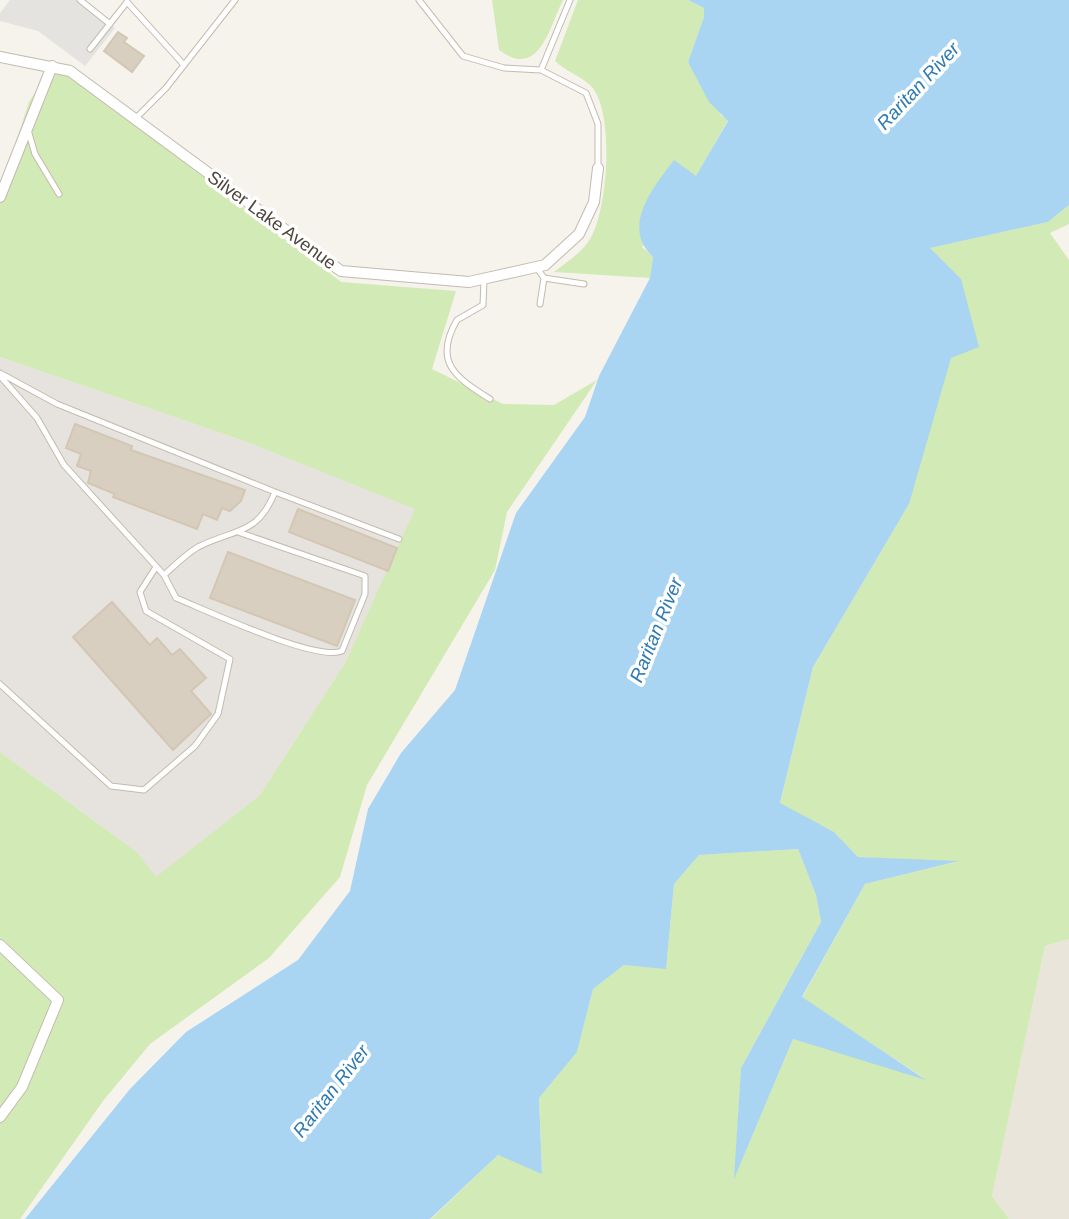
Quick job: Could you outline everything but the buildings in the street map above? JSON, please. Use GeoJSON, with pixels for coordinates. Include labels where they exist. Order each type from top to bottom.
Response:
{"type":"FeatureCollection","features":[{"type":"Feature","properties":{"kind":"street","name":"Silver Lake Avenue"},"geometry":{"type":"LineString","coordinates":[[0,57],[70,71],[341,271],[469,282],[545,265],[579,234],[594,202],[598,169]]}},
{"type":"Feature","properties":{"kind":"street"},"geometry":{"type":"LineString","coordinates":[[0,197],[52,66]]}},
{"type":"Feature","properties":{"kind":"street"},"geometry":{"type":"LineString","coordinates":[[0,945],[58,1000],[22,1087],[0,1117]]}},
{"type":"Feature","properties":{"kind":"lane"},"geometry":{"type":"LineString","coordinates":[[80,0],[110,24]]}},
{"type":"Feature","properties":{"kind":"lane"},"geometry":{"type":"LineString","coordinates":[[135,119],[184,65],[235,0]]}},
{"type":"Feature","properties":{"kind":"lane"},"geometry":{"type":"LineString","coordinates":[[419,0],[463,56],[504,68],[541,70],[586,93],[598,124],[598,169]]}},
{"type":"Feature","properties":{"kind":"lane"},"geometry":{"type":"LineString","coordinates":[[541,70],[569,0]]}},
{"type":"Feature","properties":{"kind":"lane"},"geometry":{"type":"LineString","coordinates":[[90,49],[128,1],[184,65]]}},
{"type":"Feature","properties":{"kind":"lane"},"geometry":{"type":"LineString","coordinates":[[28,127],[35,154],[59,194]]}},
{"type":"Feature","properties":{"kind":"lane"},"geometry":{"type":"LineString","coordinates":[[536,267],[544,278],[540,304]]}},
{"type":"Feature","properties":{"kind":"lane"},"geometry":{"type":"LineString","coordinates":[[544,278],[584,284]]}},
{"type":"Feature","properties":{"kind":"lane"},"geometry":{"type":"LineString","coordinates":[[484,279],[483,305],[457,320],[447,359],[451,371],[459,379],[490,400]]}},
{"type":"Feature","properties":{"kind":"lane"},"geometry":{"type":"LineString","coordinates":[[0,374],[57,404],[275,492],[399,538]]}},
{"type":"Feature","properties":{"kind":"lane"},"geometry":{"type":"LineString","coordinates":[[0,374],[37,418],[64,465],[163,575],[176,598],[289,644],[334,654],[342,651],[365,594],[365,576],[238,532]]}},
{"type":"Feature","properties":{"kind":"lane"},"geometry":{"type":"LineString","coordinates":[[163,575],[197,548],[238,532],[265,516],[275,492]]}},
{"type":"Feature","properties":{"kind":"lane"},"geometry":{"type":"LineString","coordinates":[[0,684],[111,786],[145,790],[195,746],[218,714],[230,659],[146,611],[140,592],[156,567]]}},
{"type":"Feature","properties":{"kind":"shaded area"},"geometry":{"type":"Polygon","coordinates":[[[10,0],[80,0],[115,28],[85,66],[38,31],[0,21],[0,13],[10,0]]]}},
{"type":"Feature","properties":{"kind":"shaded area"},"geometry":{"type":"Polygon","coordinates":[[[0,357],[247,442],[416,509],[345,663],[260,795],[156,878],[137,852],[0,752],[0,357]]]}},
{"type":"Feature","properties":{"kind":"shaded area"},"geometry":{"type":"Polygon","coordinates":[[[1069,939],[1069,1219],[1009,1219],[992,1196],[1045,946],[1069,939]]]}},
{"type":"Feature","properties":{"kind":"green space"},"geometry":{"type":"Polygon","coordinates":[[[492,0],[563,0],[541,47],[524,59],[513,58],[499,50],[492,0]]]}},
{"type":"Feature","properties":{"kind":"green space"},"geometry":{"type":"Polygon","coordinates":[[[578,0],[688,0],[704,8],[704,17],[688,62],[721,115],[728,120],[696,177],[642,247],[653,257],[650,278],[554,272],[578,253],[590,239],[605,185],[606,138],[599,99],[587,82],[555,61],[578,0]]]}},
{"type":"Feature","properties":{"kind":"green space"},"geometry":{"type":"Polygon","coordinates":[[[54,63],[341,282],[456,291],[432,369],[503,404],[554,405],[597,380],[507,512],[495,570],[367,785],[340,877],[269,958],[150,1044],[103,1101],[20,1219],[0,1219],[0,752],[137,852],[156,877],[260,795],[345,663],[415,509],[247,442],[0,357],[0,191],[29,102],[54,63]]]}},
{"type":"Feature","properties":{"kind":"green space"},"geometry":{"type":"Polygon","coordinates":[[[1069,205],[1069,224],[1050,233],[1069,260],[1069,939],[1045,946],[992,1196],[1009,1219],[431,1219],[498,1155],[542,1173],[539,1098],[577,1052],[593,989],[624,965],[666,968],[674,884],[699,855],[798,849],[816,895],[821,922],[741,1068],[735,1176],[793,1039],[924,1078],[802,998],[865,884],[956,862],[858,857],[834,832],[780,804],[813,667],[909,504],[929,248],[1048,222],[1069,205]]]}},
{"type":"Feature","properties":{"kind":"water","name":"Raritan River"},"geometry":{"type":"Polygon","coordinates":[[[688,0],[1069,0],[1069,205],[1048,222],[930,248],[961,279],[979,347],[951,358],[909,504],[813,667],[780,803],[834,832],[858,857],[959,861],[865,884],[802,997],[926,1080],[793,1039],[734,1179],[741,1068],[821,922],[816,895],[798,849],[699,855],[674,884],[666,969],[624,965],[593,989],[577,1052],[539,1098],[542,1174],[498,1155],[430,1219],[25,1219],[130,1089],[186,1032],[298,960],[350,891],[368,809],[401,753],[455,690],[516,513],[585,417],[599,376],[650,278],[653,257],[644,245],[640,233],[643,208],[674,160],[696,176],[728,121],[709,102],[688,62],[704,17],[704,8],[688,0]]]}}]}
